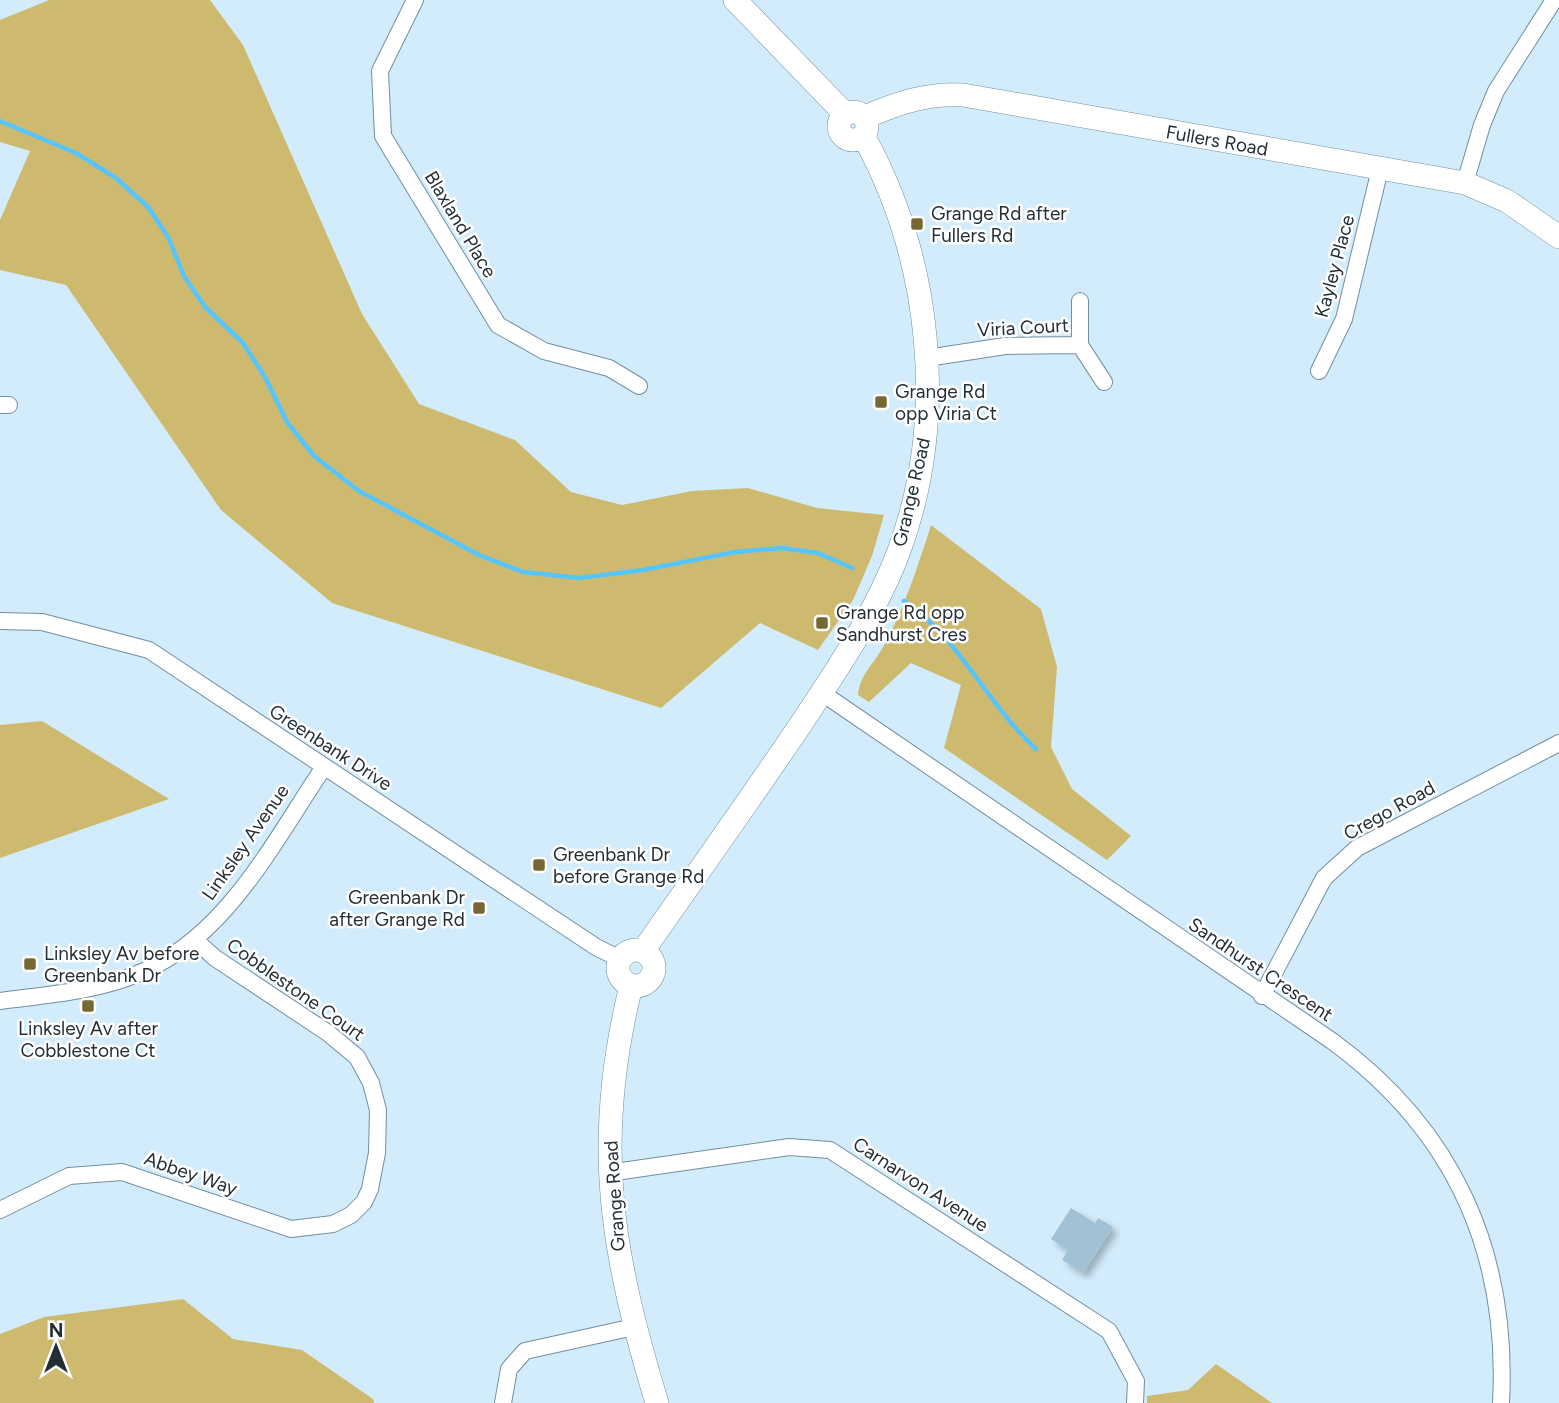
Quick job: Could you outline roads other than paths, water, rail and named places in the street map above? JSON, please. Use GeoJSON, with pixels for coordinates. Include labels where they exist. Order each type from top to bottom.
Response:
{"type":"FeatureCollection","features":[{"type":"Feature","properties":{"kind":"street","name":"Blaxland Place"},"geometry":{"type":"LineString","coordinates":[[415,0],[380,71],[383,136],[498,325],[544,351],[609,368],[639,386]]}},
{"type":"Feature","properties":{"kind":"street","name":"Grange Road"},"geometry":{"type":"LineString","coordinates":[[643,951],[713,855],[822,693],[874,604],[899,551],[914,500],[925,440],[927,358],[916,280],[882,170],[858,123],[735,0]]}},
{"type":"Feature","properties":{"kind":"street"},"geometry":{"type":"LineString","coordinates":[[1465,183],[1482,125],[1496,92],[1554,0]]}},
{"type":"Feature","properties":{"kind":"street","name":"Fullers Road"},"geometry":{"type":"LineString","coordinates":[[858,123],[913,98],[937,93],[963,95],[1465,183],[1507,201],[1559,237]]}},
{"type":"Feature","properties":{"kind":"street","name":"Kayley Place"},"geometry":{"type":"LineString","coordinates":[[1319,371],[1344,319],[1380,169]]}},
{"type":"Feature","properties":{"kind":"street","name":"Viria Court"},"geometry":{"type":"LineString","coordinates":[[1080,302],[1080,345],[1104,382]]}},
{"type":"Feature","properties":{"kind":"street","name":"Viria Court"},"geometry":{"type":"LineString","coordinates":[[927,358],[1005,346],[1080,345]]}},
{"type":"Feature","properties":{"kind":"street","name":"Greenbank Drive"},"geometry":{"type":"LineString","coordinates":[[0,621],[42,622],[149,650],[596,947],[620,959]]}},
{"type":"Feature","properties":{"kind":"street","name":"Sandhurst Crescent"},"geometry":{"type":"LineString","coordinates":[[822,693],[1262,996],[1332,1041],[1387,1086],[1433,1140],[1457,1178],[1482,1241],[1494,1287],[1502,1373],[1501,1403]]}},
{"type":"Feature","properties":{"kind":"street","name":"Crego Road"},"geometry":{"type":"LineString","coordinates":[[1262,996],[1324,878],[1357,848],[1559,743]]}},
{"type":"Feature","properties":{"kind":"street","name":"Linksley Avenue"},"geometry":{"type":"LineString","coordinates":[[0,1002],[90,989],[132,976],[167,960],[195,940],[242,889],[324,767]]}},
{"type":"Feature","properties":{"kind":"street","name":"Cobblestone Court"},"geometry":{"type":"LineString","coordinates":[[195,940],[215,958],[328,1033],[357,1057],[371,1083],[378,1110],[377,1153],[370,1189],[364,1202],[351,1214],[333,1224],[291,1229]]}},
{"type":"Feature","properties":{"kind":"street"},"geometry":{"type":"LineString","coordinates":[[643,951],[652,960],[653,974],[644,984],[631,986],[620,976],[620,959],[629,952],[643,951]]}},
{"type":"Feature","properties":{"kind":"street","name":"Grange Road"},"geometry":{"type":"LineString","coordinates":[[631,986],[613,1080],[608,1173],[619,1261],[634,1327],[657,1403]]}},
{"type":"Feature","properties":{"kind":"street","name":"Carnarvon Avenue"},"geometry":{"type":"LineString","coordinates":[[608,1173],[789,1147],[830,1150],[1109,1331],[1136,1381],[1135,1403]]}},
{"type":"Feature","properties":{"kind":"street","name":"Abbey Way"},"geometry":{"type":"LineString","coordinates":[[0,1210],[69,1175],[122,1172],[291,1229]]}},
{"type":"Feature","properties":{"kind":"street"},"geometry":{"type":"LineString","coordinates":[[503,1403],[509,1369],[525,1350],[634,1327]]}},
{"type":"Feature","properties":{"kind":"waterway"},"geometry":{"type":"LineString","coordinates":[[0,121],[76,153],[116,178],[148,207],[168,237],[184,276],[205,307],[243,343],[265,377],[287,422],[314,456],[359,491],[479,555],[523,572],[579,578],[643,570],[735,552],[782,548],[818,553],[852,568]]}},
{"type":"Feature","properties":{"kind":"waterway"},"geometry":{"type":"LineString","coordinates":[[904,601],[924,616],[941,634],[1036,749]]}},
{"type":"Feature","properties":{"kind":"place","name":"Grange Rd after Fullers Rd"},"geometry":{"type":"Point","coordinates":[917,224]}},
{"type":"Feature","properties":{"kind":"place","name":"Grange Rd opp Viria Ct"},"geometry":{"type":"Point","coordinates":[881,402]}},
{"type":"Feature","properties":{"kind":"place","name":"Grange Rd opp Sandhurst Cres"},"geometry":{"type":"Point","coordinates":[822,623]}},
{"type":"Feature","properties":{"kind":"place","name":"Greenbank Dr before Grange Rd"},"geometry":{"type":"Point","coordinates":[539,865]}},
{"type":"Feature","properties":{"kind":"place","name":"Greenbank Dr after Grange Rd"},"geometry":{"type":"Point","coordinates":[479,908]}},
{"type":"Feature","properties":{"kind":"place","name":"Linksley Av before Greenbank Dr"},"geometry":{"type":"Point","coordinates":[30,964]}},
{"type":"Feature","properties":{"kind":"place","name":"Linksley Av after Cobblestone Ct"},"geometry":{"type":"Point","coordinates":[88,1006]}}]}
